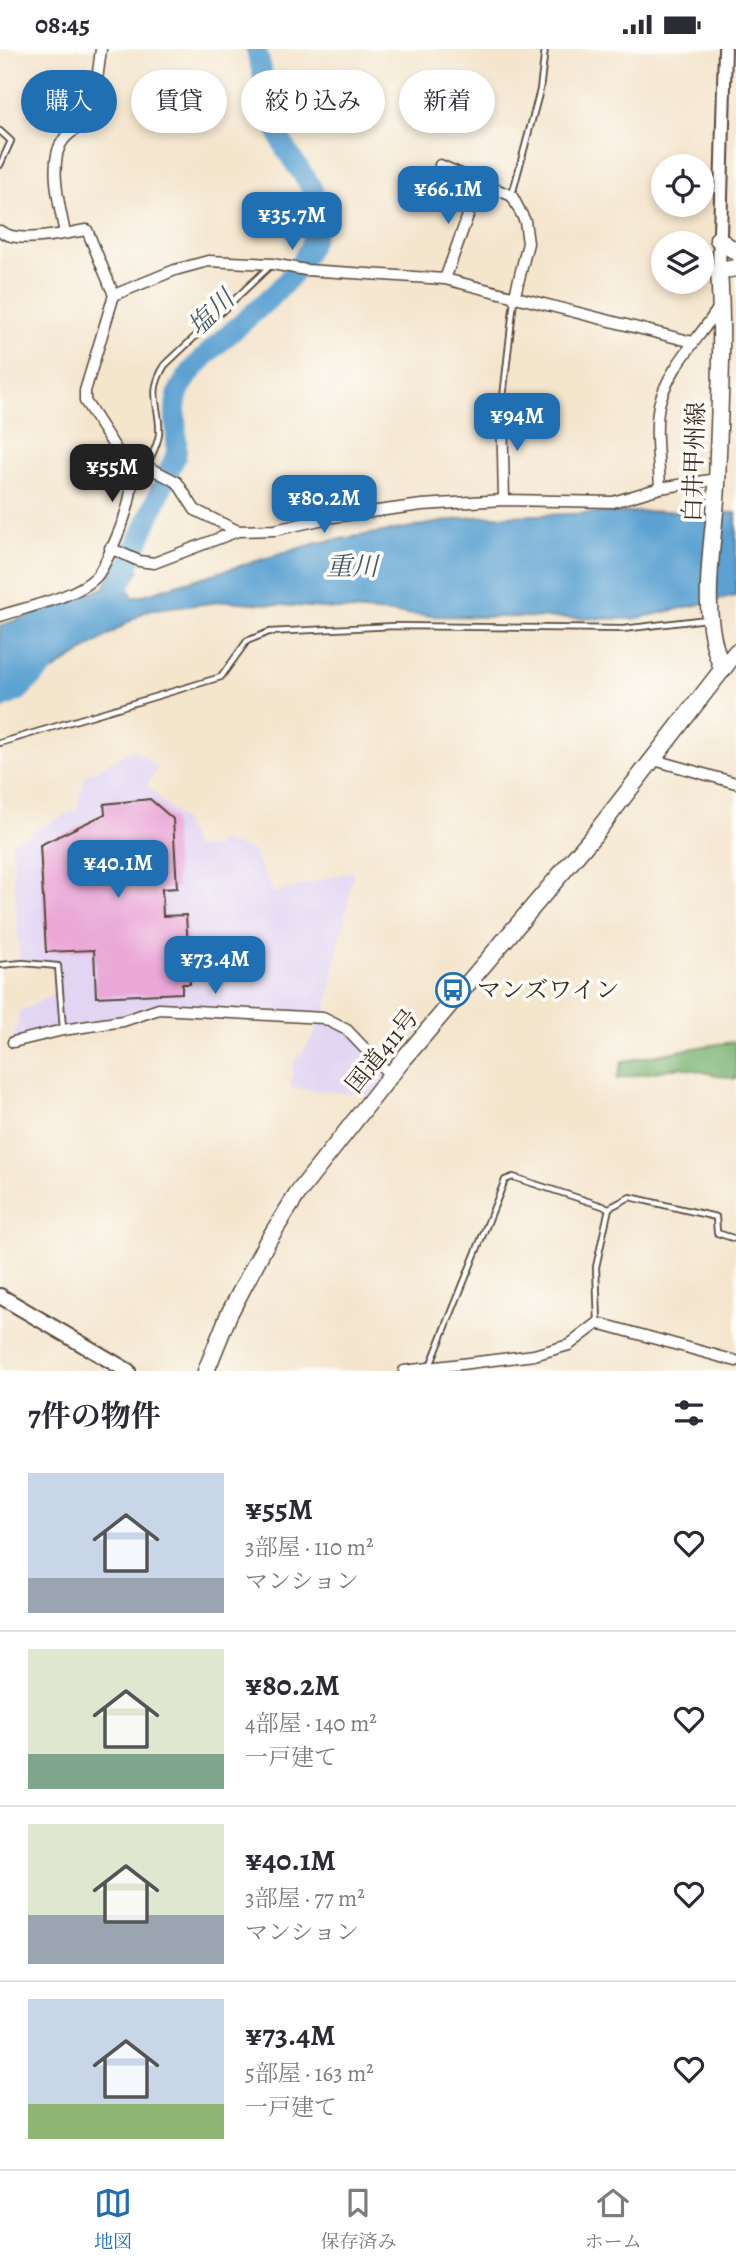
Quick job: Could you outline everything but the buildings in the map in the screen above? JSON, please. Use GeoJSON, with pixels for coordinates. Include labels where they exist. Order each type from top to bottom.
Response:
{"type":"FeatureCollection","features":[{"type":"Feature","properties":{"kind":"main road"},"geometry":{"type":"LineString","coordinates":[[718,239],[736,252]]}},
{"type":"Feature","properties":{"kind":"main road"},"geometry":{"type":"LineString","coordinates":[[719,271],[736,268]]}},
{"type":"Feature","properties":{"kind":"main road","name":"白井甲州線"},"geometry":{"type":"LineString","coordinates":[[719,271],[721,304],[717,483],[708,619],[713,648],[729,670]]}},
{"type":"Feature","properties":{"kind":"main road","name":"国道411号"},"geometry":{"type":"LineString","coordinates":[[206,1371],[229,1314],[267,1242],[298,1193],[390,1075],[729,670],[736,652]]}},
{"type":"Feature","properties":{"kind":"main road"},"geometry":{"type":"LineString","coordinates":[[0,1296],[128,1371]]}},
{"type":"Feature","properties":{"kind":"street"},"geometry":{"type":"LineString","coordinates":[[65,233],[56,191],[57,160],[63,140],[92,119],[101,49]]}},
{"type":"Feature","properties":{"kind":"street"},"geometry":{"type":"LineString","coordinates":[[719,271],[724,49]]}},
{"type":"Feature","properties":{"kind":"street"},"geometry":{"type":"LineString","coordinates":[[440,165],[512,196],[525,221],[528,243],[514,299]]}},
{"type":"Feature","properties":{"kind":"street"},"geometry":{"type":"LineString","coordinates":[[446,279],[480,182]]}},
{"type":"Feature","properties":{"kind":"street"},"geometry":{"type":"LineString","coordinates":[[0,230],[4,234],[36,238],[87,230],[114,295],[85,391],[85,401],[121,457],[135,469]]}},
{"type":"Feature","properties":{"kind":"street"},"geometry":{"type":"LineString","coordinates":[[114,295],[176,270],[208,261],[272,264],[306,270],[446,279],[514,299],[693,342]]}},
{"type":"Feature","properties":{"kind":"street"},"geometry":{"type":"LineString","coordinates":[[660,488],[657,433],[659,405],[693,342],[721,304]]}},
{"type":"Feature","properties":{"kind":"street"},"geometry":{"type":"LineString","coordinates":[[502,407],[504,500]]}},
{"type":"Feature","properties":{"kind":"street"},"geometry":{"type":"LineString","coordinates":[[135,469],[146,466],[177,482],[195,510],[238,531]]}},
{"type":"Feature","properties":{"kind":"street"},"geometry":{"type":"LineString","coordinates":[[0,615],[86,585],[98,575],[127,510],[135,469]]}},
{"type":"Feature","properties":{"kind":"street"},"geometry":{"type":"LineString","coordinates":[[110,548],[139,561],[154,563],[238,531],[275,530],[333,517],[422,505],[504,500],[613,502],[660,488],[717,483]]}},
{"type":"Feature","properties":{"kind":"street"},"geometry":{"type":"LineString","coordinates":[[654,760],[736,783]]}},
{"type":"Feature","properties":{"kind":"street"},"geometry":{"type":"LineString","coordinates":[[13,1042],[63,1030],[123,1021],[159,1009],[323,1018],[346,1030],[390,1075]]}},
{"type":"Feature","properties":{"kind":"street"},"geometry":{"type":"LineString","coordinates":[[404,1371],[534,1355],[569,1345],[598,1323],[736,1361]]}},
{"type":"Feature","properties":{"kind":"lane"},"geometry":{"type":"LineString","coordinates":[[512,196],[540,90],[545,49]]}},
{"type":"Feature","properties":{"kind":"lane"},"geometry":{"type":"LineString","coordinates":[[0,131],[11,141],[0,166]]}},
{"type":"Feature","properties":{"kind":"lane"},"geometry":{"type":"LineString","coordinates":[[146,466],[159,434],[153,400],[156,380],[165,365],[272,264]]}},
{"type":"Feature","properties":{"kind":"lane"},"geometry":{"type":"LineString","coordinates":[[502,407],[514,299]]}},
{"type":"Feature","properties":{"kind":"lane"},"geometry":{"type":"LineString","coordinates":[[0,743],[222,677],[247,641],[269,632],[395,626],[612,630],[708,619]]}},
{"type":"Feature","properties":{"kind":"lane"},"geometry":{"type":"LineString","coordinates":[[0,965],[23,963],[58,967],[63,1030]]}},
{"type":"Feature","properties":{"kind":"lane"},"geometry":{"type":"LineString","coordinates":[[430,1366],[505,1180],[513,1177],[609,1207],[629,1197],[716,1217],[717,1233],[736,1239]]}},
{"type":"Feature","properties":{"kind":"lane"},"geometry":{"type":"LineString","coordinates":[[598,1323],[596,1267],[609,1207]]}},
{"type":"Feature","properties":{"kind":"shaded area"},"geometry":{"type":"Polygon","coordinates":[[[133,749],[158,768],[147,785],[184,823],[194,847],[217,847],[216,840],[252,850],[274,893],[354,871],[326,1013],[401,1062],[375,1095],[290,1088],[294,1061],[306,1047],[322,1018],[159,1009],[13,1042],[19,1012],[60,991],[57,967],[19,960],[12,842],[77,809],[85,776],[133,749]]]}},
{"type":"Feature","properties":{"kind":"green space"},"geometry":{"type":"Polygon","coordinates":[[[736,1042],[736,1079],[680,1067],[617,1079],[622,1061],[736,1042]]]}},
{"type":"Feature","properties":{"kind":"water"},"geometry":{"type":"Polygon","coordinates":[[[668,511],[736,513],[736,596],[634,619],[431,616],[227,601],[146,611],[52,671],[0,694],[0,626],[104,588],[118,560],[139,570],[128,588],[133,598],[317,543],[472,517],[668,511]]]}},
{"type":"Feature","properties":{"kind":"waterway","name":"塩川"},"geometry":{"type":"LineString","coordinates":[[117,591],[176,455],[175,412],[181,387],[197,365],[286,282],[303,259],[315,234],[315,198],[280,136],[256,49]]}},
{"type":"Feature","properties":{"kind":"waterway","name":"重川"},"geometry":{"type":"LineString","coordinates":[[0,699],[18,691],[45,664]]}},
{"type":"Feature","properties":{"kind":"place","name":"マンズワイン"},"geometry":{"type":"Point","coordinates":[453,990]}}]}
